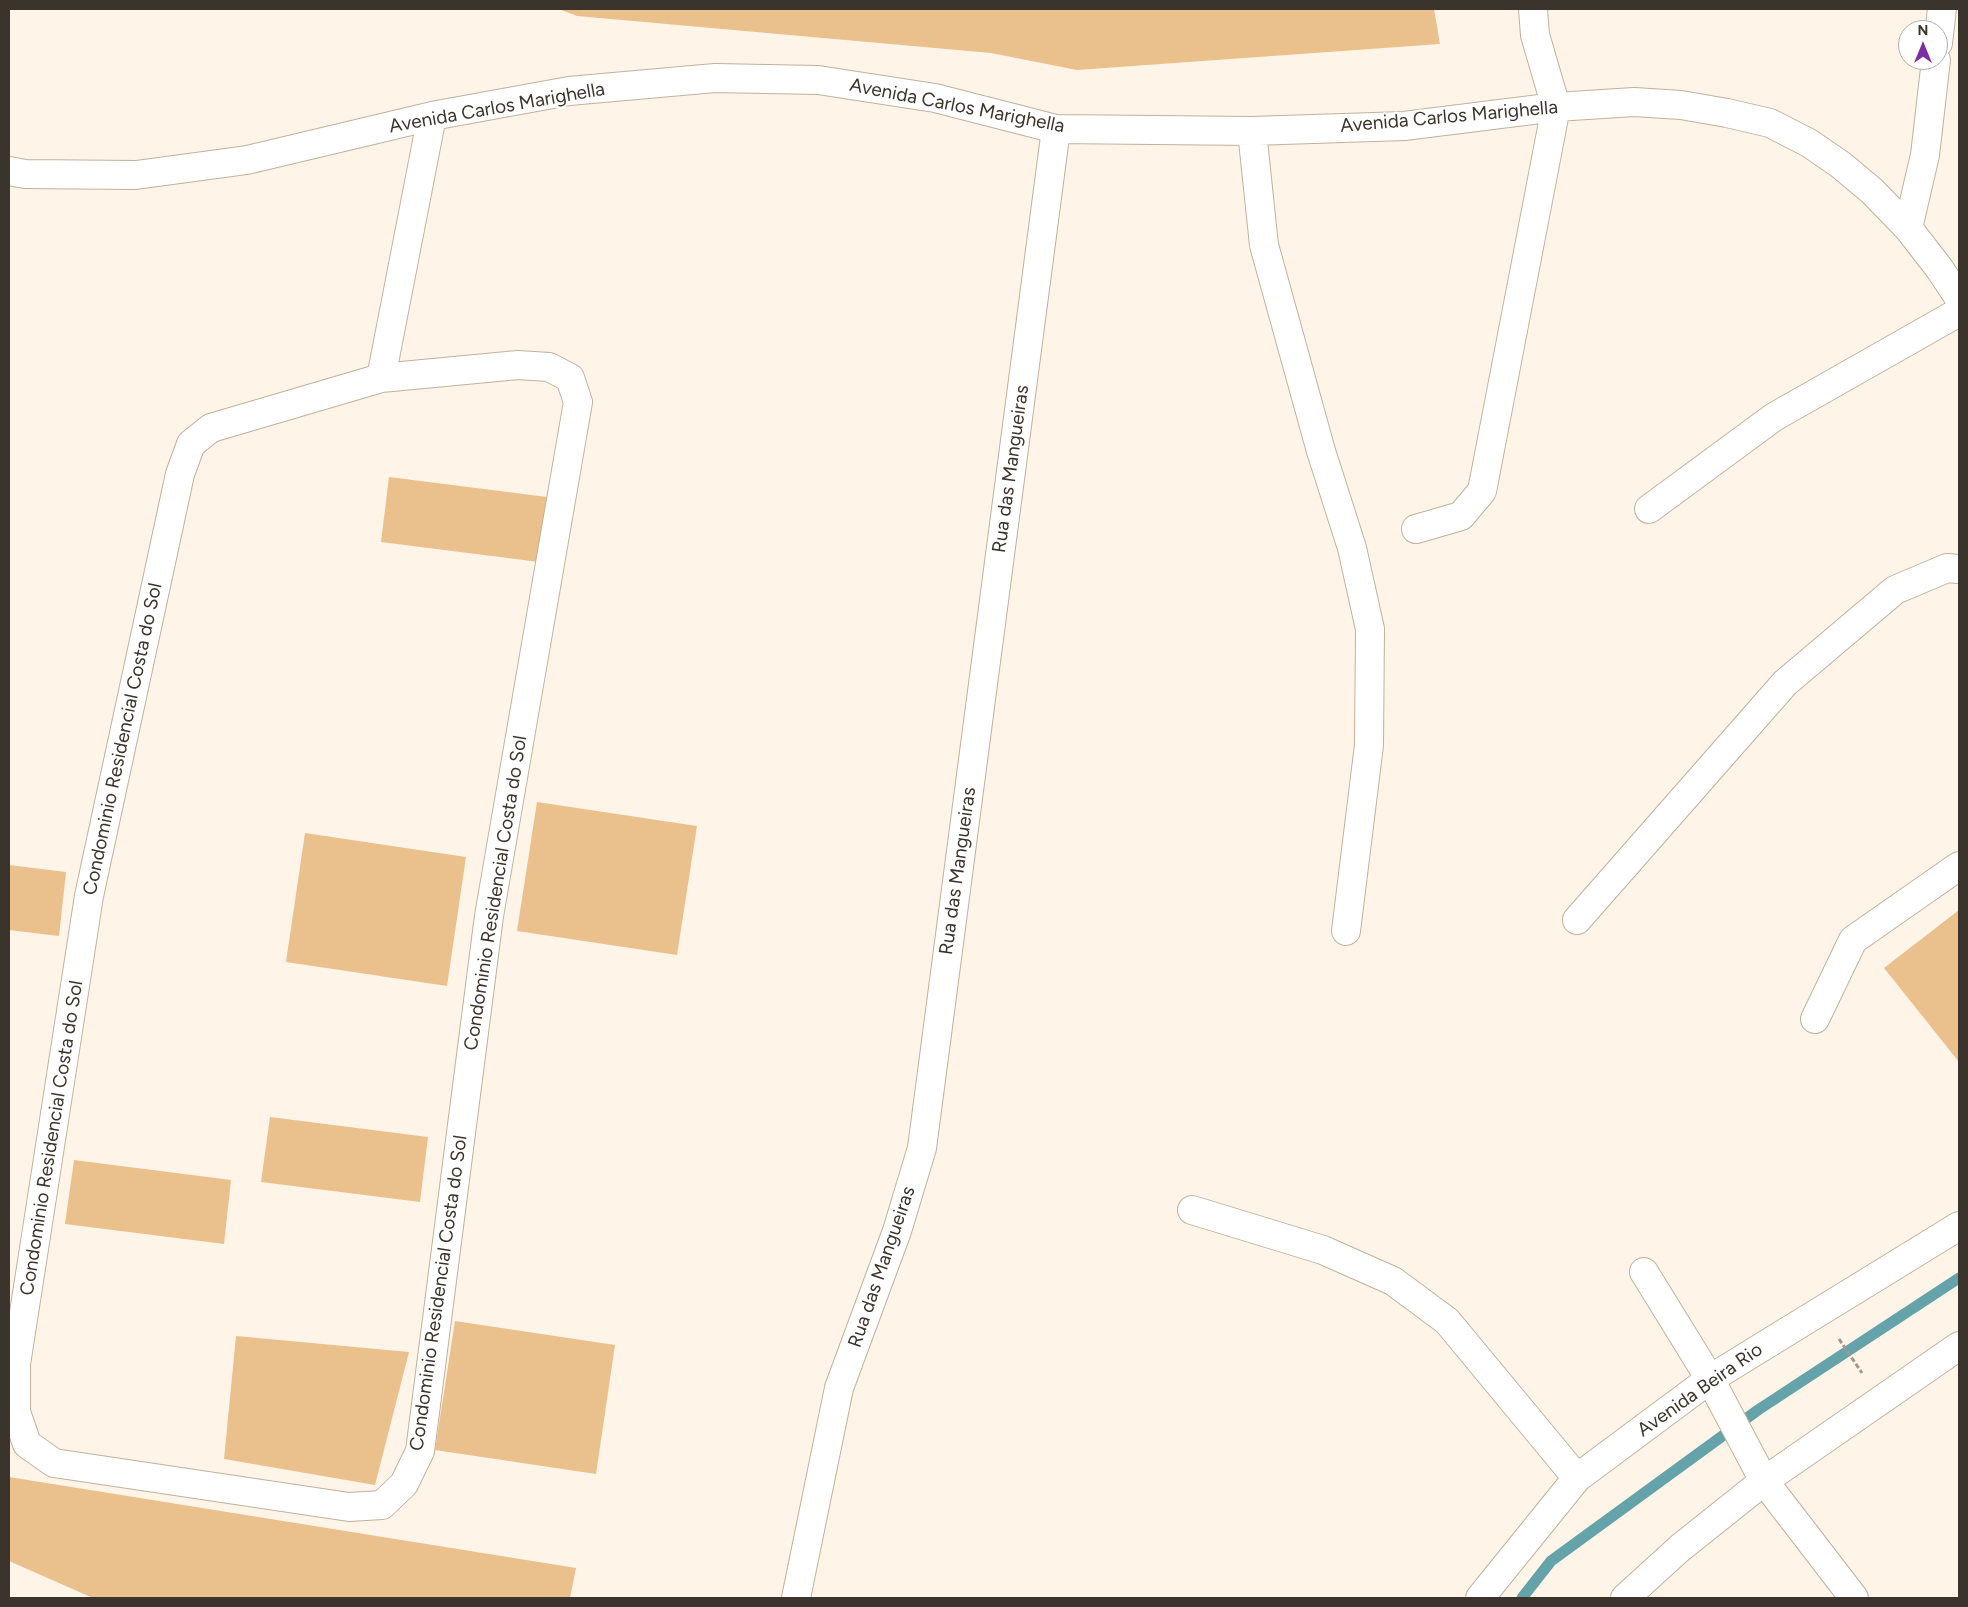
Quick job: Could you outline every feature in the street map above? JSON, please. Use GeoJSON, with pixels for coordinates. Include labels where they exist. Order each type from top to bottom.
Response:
{"type":"FeatureCollection","features":[{"type":"Feature","properties":{"kind":"street"},"geometry":{"type":"LineString","coordinates":[[1416,529],[1461,516],[1482,492],[1556,107],[1535,35],[1533,9]]}},
{"type":"Feature","properties":{"kind":"street"},"geometry":{"type":"LineString","coordinates":[[1908,228],[1925,155],[1935,70]]}},
{"type":"Feature","properties":{"kind":"street","name":"Avenida Carlos Marighella"},"geometry":{"type":"LineString","coordinates":[[9,171],[26,174],[136,175],[247,160],[432,116],[569,91],[715,78],[818,80],[934,98],[1056,129],[1252,132],[1404,126],[1556,107],[1634,102],[1681,105],[1770,123],[1809,143],[1841,165],[1872,191],[1908,228],[1939,268],[1959,298]]}},
{"type":"Feature","properties":{"kind":"street"},"geometry":{"type":"LineString","coordinates":[[381,378],[432,116]]}},
{"type":"Feature","properties":{"kind":"street","name":"Rua das Mangueiras"},"geometry":{"type":"LineString","coordinates":[[796,1598],[839,1388],[897,1231],[922,1148],[1056,129]]}},
{"type":"Feature","properties":{"kind":"street"},"geometry":{"type":"LineString","coordinates":[[1252,132],[1264,244],[1321,450],[1352,548],[1370,629],[1369,745],[1346,931]]}},
{"type":"Feature","properties":{"kind":"street"},"geometry":{"type":"LineString","coordinates":[[1649,509],[1774,417],[1959,312]]}},
{"type":"Feature","properties":{"kind":"street","name":"Condominio Residencial Costa do Sol"},"geometry":{"type":"LineString","coordinates":[[518,365],[549,367],[570,378],[578,402],[489,916],[420,1451],[404,1484],[382,1505],[349,1507],[54,1463],[27,1444],[16,1412],[16,1364],[89,896],[180,474],[191,444],[211,428],[381,378],[518,365]]}},
{"type":"Feature","properties":{"kind":"street"},"geometry":{"type":"LineString","coordinates":[[1577,920],[1785,683],[1895,590],[1947,568],[1959,568]]}},
{"type":"Feature","properties":{"kind":"street"},"geometry":{"type":"LineString","coordinates":[[1815,1019],[1853,940],[1959,866]]}},
{"type":"Feature","properties":{"kind":"street"},"geometry":{"type":"LineString","coordinates":[[1192,1210],[1324,1250],[1393,1281],[1447,1321],[1577,1478]]}},
{"type":"Feature","properties":{"kind":"street","name":"Avenida Beira Rio"},"geometry":{"type":"LineString","coordinates":[[1480,1598],[1577,1478],[1710,1379],[1959,1226]]}},
{"type":"Feature","properties":{"kind":"street"},"geometry":{"type":"LineString","coordinates":[[1644,1272],[1710,1379],[1764,1481],[1854,1598]]}},
{"type":"Feature","properties":{"kind":"street"},"geometry":{"type":"LineString","coordinates":[[1624,1598],[1680,1548],[1764,1481],[1959,1346]]}},
{"type":"Feature","properties":{"kind":"path"},"geometry":{"type":"LineString","coordinates":[[1821,1311],[1880,1400]]}},
{"type":"Feature","properties":{"kind":"shaded area"},"geometry":{"type":"Polygon","coordinates":[[[559,9],[1434,9],[1440,44],[1077,70],[991,53],[577,16],[559,9]]]}},
{"type":"Feature","properties":{"kind":"shaded area"},"geometry":{"type":"Polygon","coordinates":[[[389,477],[547,497],[539,562],[381,542],[389,477]]]}},
{"type":"Feature","properties":{"kind":"shaded area"},"geometry":{"type":"Polygon","coordinates":[[[537,802],[697,826],[677,955],[517,931],[537,802]]]}},
{"type":"Feature","properties":{"kind":"shaded area"},"geometry":{"type":"Polygon","coordinates":[[[305,833],[466,857],[447,986],[286,962],[305,833]]]}},
{"type":"Feature","properties":{"kind":"shaded area"},"geometry":{"type":"Polygon","coordinates":[[[9,865],[66,872],[59,936],[9,930],[9,865]]]}},
{"type":"Feature","properties":{"kind":"shaded area"},"geometry":{"type":"Polygon","coordinates":[[[1959,910],[1959,1062],[1884,968],[1959,910]]]}},
{"type":"Feature","properties":{"kind":"shaded area"},"geometry":{"type":"Polygon","coordinates":[[[270,1117],[428,1137],[420,1202],[261,1182],[270,1117]]]}},
{"type":"Feature","properties":{"kind":"shaded area"},"geometry":{"type":"Polygon","coordinates":[[[74,1160],[231,1180],[224,1244],[65,1224],[74,1160]]]}},
{"type":"Feature","properties":{"kind":"shaded area"},"geometry":{"type":"Polygon","coordinates":[[[455,1321],[615,1345],[596,1474],[435,1450],[455,1321]]]}},
{"type":"Feature","properties":{"kind":"shaded area"},"geometry":{"type":"Polygon","coordinates":[[[236,1336],[409,1352],[375,1485],[224,1459],[236,1336]]]}},
{"type":"Feature","properties":{"kind":"shaded area"},"geometry":{"type":"Polygon","coordinates":[[[9,1477],[576,1568],[570,1598],[93,1598],[9,1561],[9,1477]]]}},
{"type":"Feature","properties":{"kind":"waterway"},"geometry":{"type":"LineString","coordinates":[[1522,1598],[1551,1561],[1758,1410],[1959,1278]]}}]}
